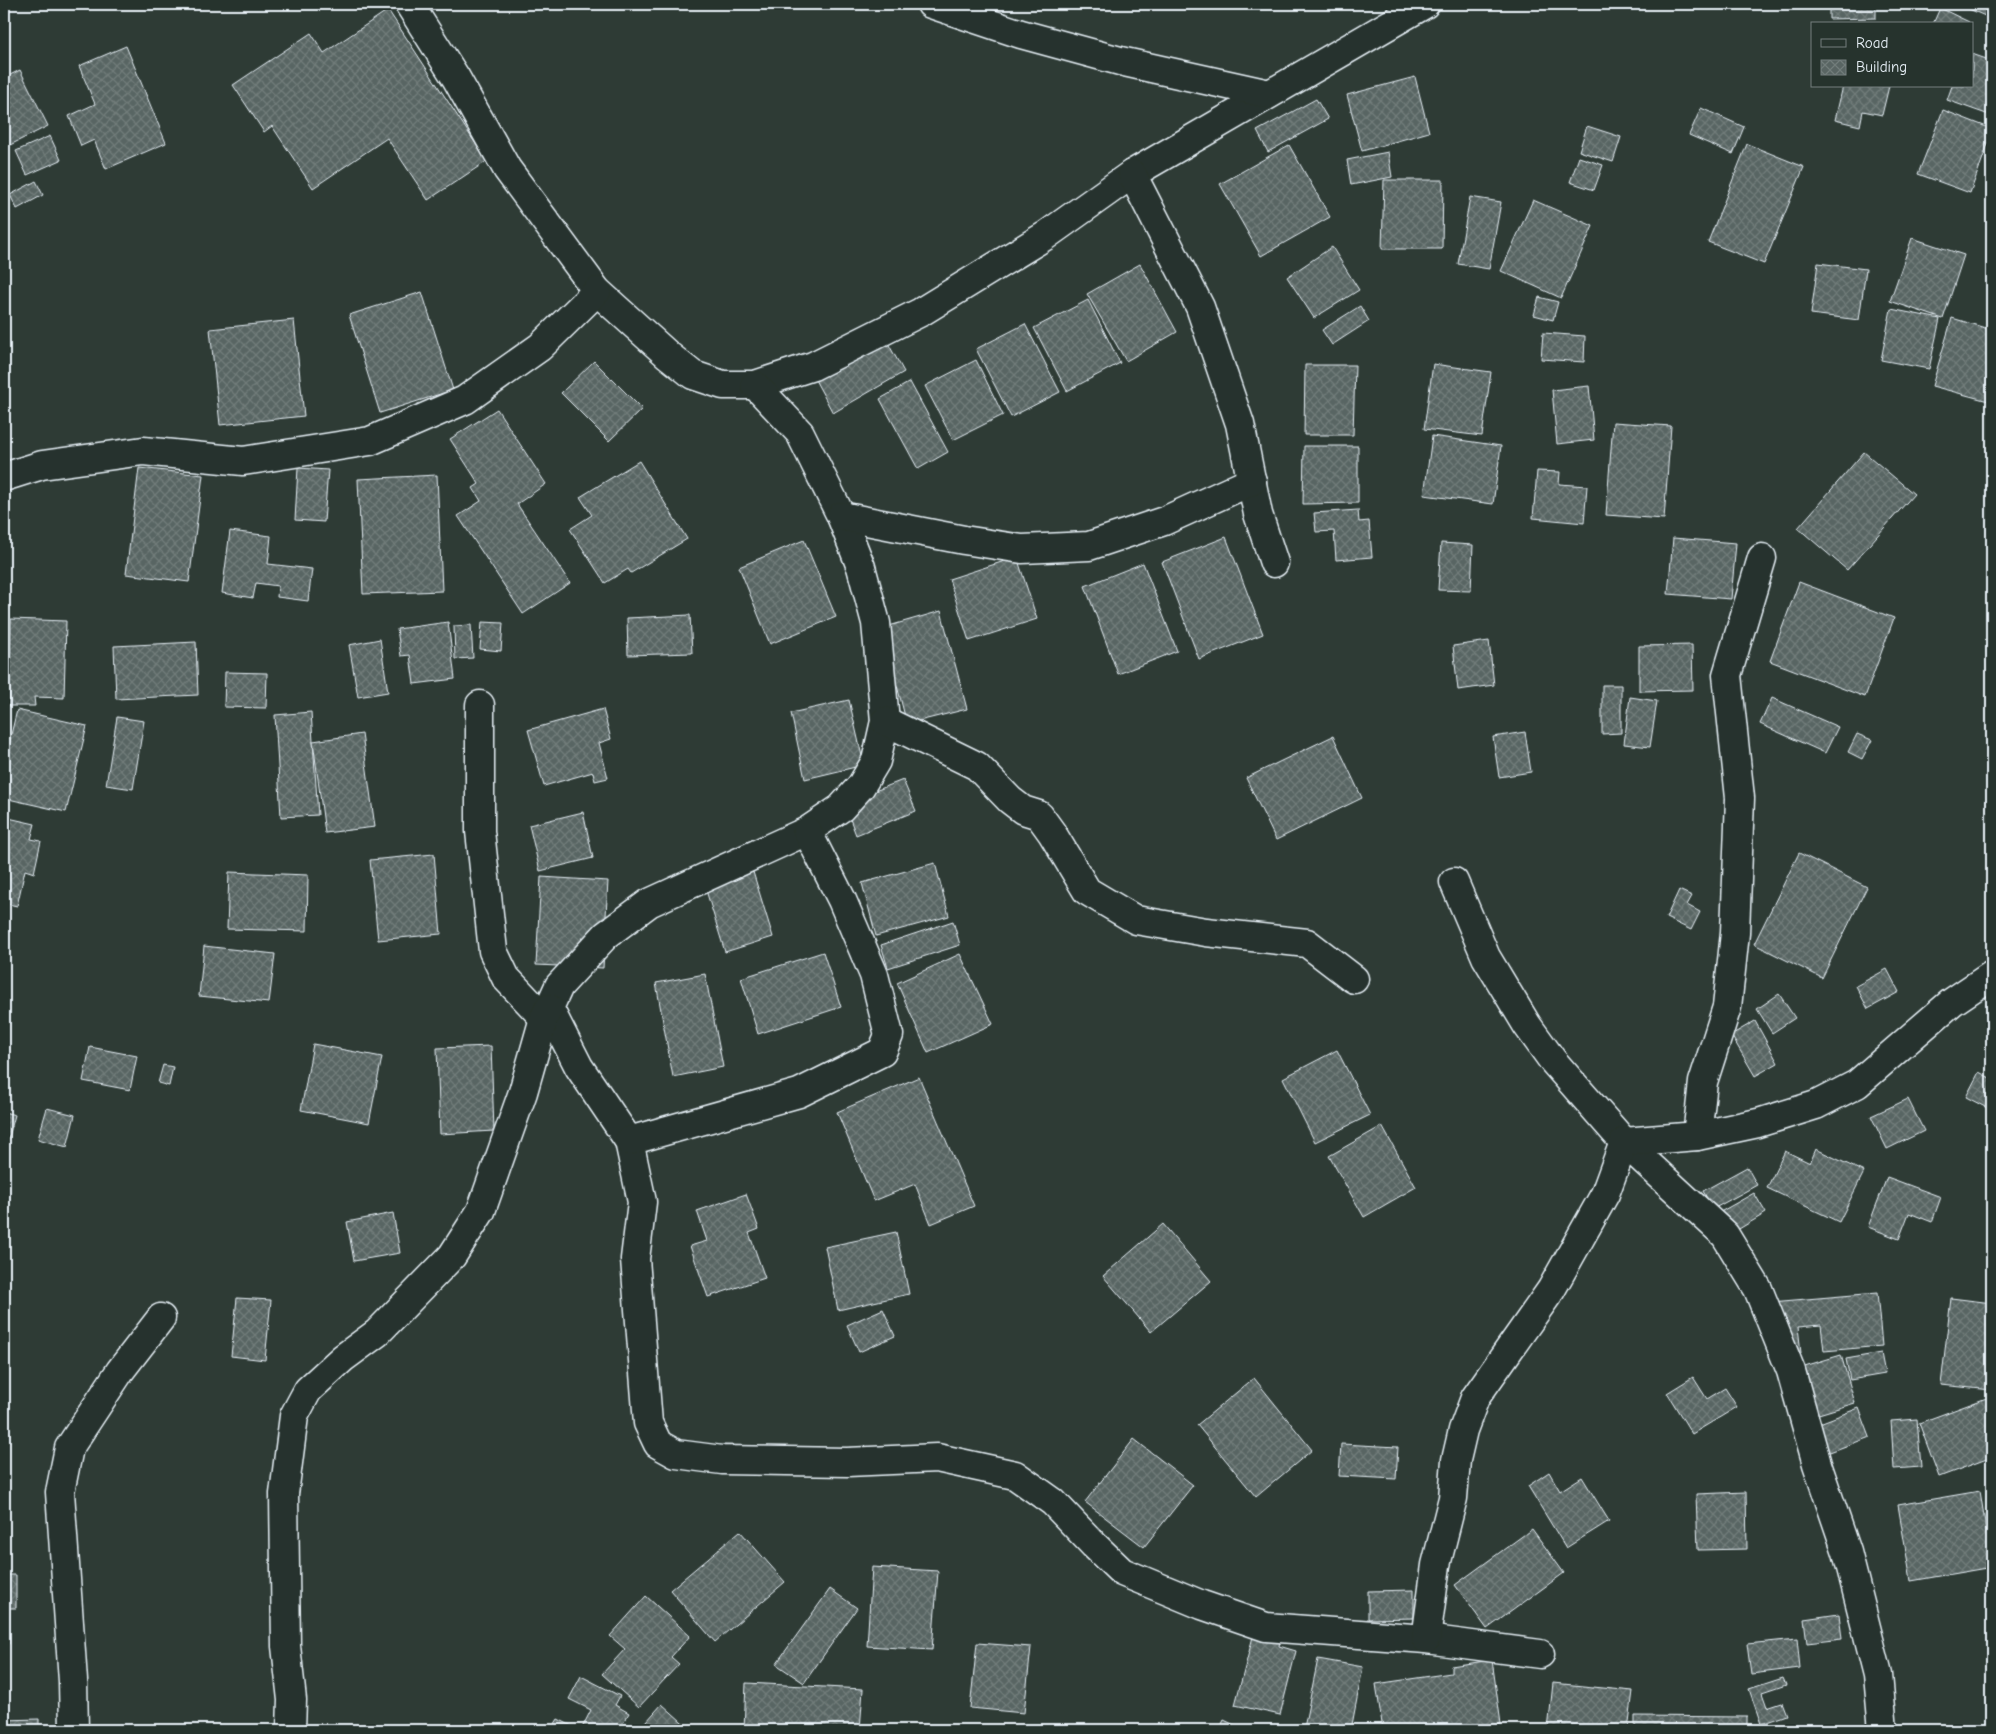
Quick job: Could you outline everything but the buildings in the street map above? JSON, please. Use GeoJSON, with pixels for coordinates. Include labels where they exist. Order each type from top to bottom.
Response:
{"type":"FeatureCollection","features":[{"type":"Feature","properties":{"kind":"street"},"geometry":{"type":"LineString","coordinates":[[409,4],[456,78],[508,169],[597,291],[693,375],[723,384],[755,385],[813,366],[921,312],[1045,236],[1132,174],[1425,4]]}},
{"type":"Feature","properties":{"kind":"street"},"geometry":{"type":"LineString","coordinates":[[931,4],[1022,34],[1120,61],[1269,94]]}},
{"type":"Feature","properties":{"kind":"street"},"geometry":{"type":"LineString","coordinates":[[1132,174],[1200,307],[1240,424],[1258,514],[1274,563]]}},
{"type":"Feature","properties":{"kind":"street"},"geometry":{"type":"LineString","coordinates":[[4,477],[42,465],[143,451],[243,460],[370,441],[465,400],[540,347],[597,291]]}},
{"type":"Feature","properties":{"kind":"street"},"geometry":{"type":"LineString","coordinates":[[291,1730],[292,1700],[286,1646],[284,1494],[294,1416],[308,1390],[343,1358],[377,1333],[452,1256],[482,1211],[523,1092],[547,1013],[559,986],[606,935],[649,903],[807,831],[841,808],[861,786],[876,761],[885,721],[876,623],[861,566],[841,516],[800,433],[755,385]]}},
{"type":"Feature","properties":{"kind":"street"},"geometry":{"type":"LineString","coordinates":[[841,516],[964,540],[1022,549],[1089,546],[1164,521],[1252,481]]}},
{"type":"Feature","properties":{"kind":"street"},"geometry":{"type":"LineString","coordinates":[[1697,1136],[1703,1082],[1727,1007],[1735,933],[1740,798],[1727,675],[1762,558]]}},
{"type":"Feature","properties":{"kind":"street"},"geometry":{"type":"LineString","coordinates":[[480,705],[480,831],[493,952],[506,978],[547,1013],[579,1067],[629,1141],[642,1202],[635,1259],[648,1423],[658,1444],[676,1454],[722,1460],[847,1462],[938,1458],[1015,1475],[1053,1502],[1122,1572],[1202,1606],[1266,1627],[1426,1639],[1540,1654]]}},
{"type":"Feature","properties":{"kind":"street"},"geometry":{"type":"LineString","coordinates":[[885,721],[977,766],[1010,800],[1023,810],[1039,815],[1052,832],[1087,891],[1136,920],[1216,933],[1307,943],[1354,979]]}},
{"type":"Feature","properties":{"kind":"street"},"geometry":{"type":"LineString","coordinates":[[629,1141],[799,1094],[882,1052],[889,1035],[874,975],[842,900],[807,831]]}},
{"type":"Feature","properties":{"kind":"street"},"geometry":{"type":"LineString","coordinates":[[1454,882],[1486,957],[1527,1025],[1553,1061],[1624,1142],[1725,1234],[1758,1289],[1791,1371],[1817,1464],[1847,1552],[1878,1675],[1883,1730]]}},
{"type":"Feature","properties":{"kind":"street"},"geometry":{"type":"LineString","coordinates":[[1624,1142],[1697,1136],[1758,1123],[1816,1105],[1857,1084],[1952,1002],[1992,976]]}},
{"type":"Feature","properties":{"kind":"street"},"geometry":{"type":"LineString","coordinates":[[1426,1639],[1436,1565],[1452,1498],[1456,1460],[1463,1430],[1475,1398],[1551,1290],[1605,1194],[1624,1142]]}},
{"type":"Feature","properties":{"kind":"street"},"geometry":{"type":"LineString","coordinates":[[74,1730],[73,1681],[60,1492],[69,1448],[120,1371],[161,1318]]}}]}
